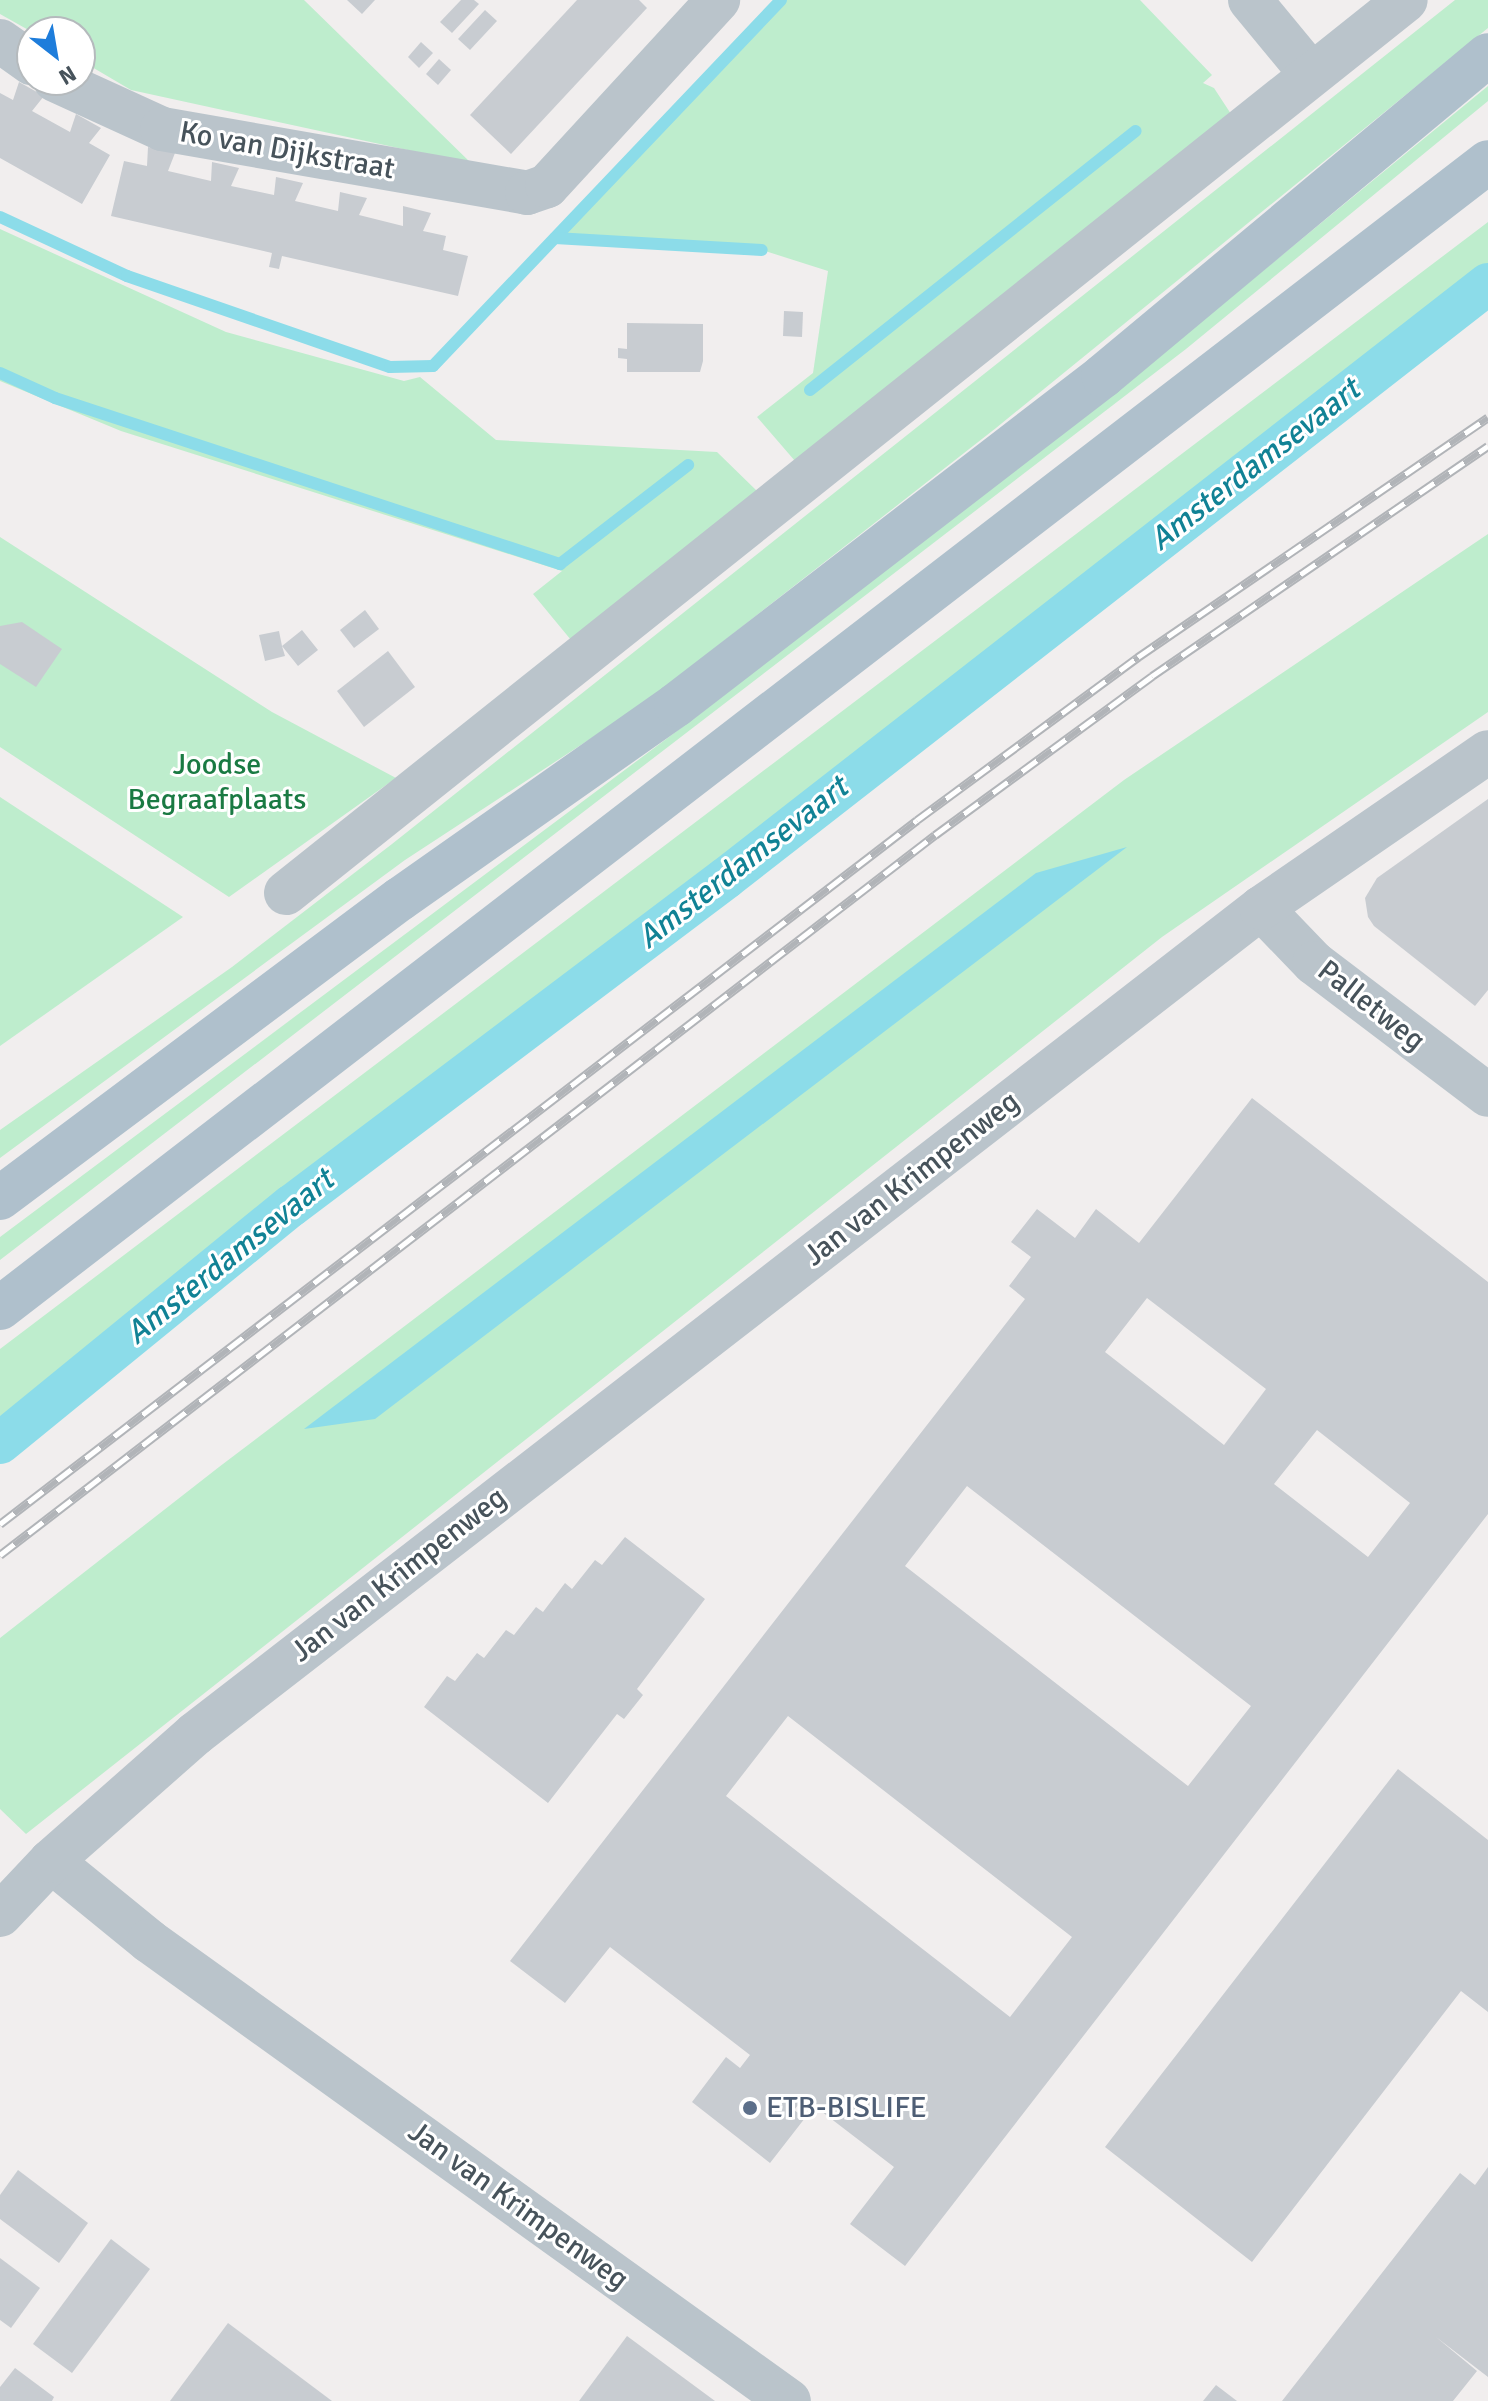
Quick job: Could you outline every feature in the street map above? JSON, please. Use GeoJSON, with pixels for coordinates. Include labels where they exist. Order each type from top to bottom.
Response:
{"type":"FeatureCollection","features":[{"type":"Feature","properties":{"kind":"main road"},"geometry":{"type":"LineString","coordinates":[[0,1198],[400,899],[676,705],[1103,376],[1488,55]]}},
{"type":"Feature","properties":{"kind":"main road"},"geometry":{"type":"LineString","coordinates":[[0,1308],[1488,162]]}},
{"type":"Feature","properties":{"kind":"street"},"geometry":{"type":"LineString","coordinates":[[1250,0],[1311,74]]}},
{"type":"Feature","properties":{"kind":"street"},"geometry":{"type":"LineString","coordinates":[[286,893],[1406,0]]}},
{"type":"Feature","properties":{"kind":"street","name":"Ko van Dijkstraat"},"geometry":{"type":"LineString","coordinates":[[90,96],[162,129],[527,193],[547,186],[715,1]]}},
{"type":"Feature","properties":{"kind":"street","name":"Jan van Krimpenweg"},"geometry":{"type":"LineString","coordinates":[[789,2401],[149,1941],[51,1861],[195,1734],[1261,908],[1488,752]]}},
{"type":"Feature","properties":{"kind":"street","name":"Palletweg"},"geometry":{"type":"LineString","coordinates":[[1261,908],[1314,963],[1488,1095]]}},
{"type":"Feature","properties":{"kind":"street"},"geometry":{"type":"LineString","coordinates":[[51,1861],[63,1906]]}},
{"type":"Feature","properties":{"kind":"street"},"geometry":{"type":"LineString","coordinates":[[0,1915],[51,1861]]}},
{"type":"Feature","properties":{"kind":"green space"},"geometry":{"type":"Polygon","coordinates":[[[0,0],[304,0],[472,164],[131,90],[96,69],[96,16],[16,16],[16,23],[0,14],[0,0]]]}},
{"type":"Feature","properties":{"kind":"green space"},"geometry":{"type":"Polygon","coordinates":[[[781,0],[1140,0],[1212,75],[1203,83],[1214,88],[1231,114],[795,461],[757,417],[813,373],[828,271],[762,250],[555,238],[781,0]]]}},
{"type":"Feature","properties":{"kind":"green space"},"geometry":{"type":"Polygon","coordinates":[[[1455,0],[1488,0],[1488,28],[996,428],[642,705],[405,860],[0,1158],[0,1130],[232,967],[392,844],[1455,0]]]}},
{"type":"Feature","properties":{"kind":"green space"},"geometry":{"type":"Polygon","coordinates":[[[1488,86],[1488,101],[1186,349],[0,1260],[0,1237],[697,716],[1181,338],[1488,86]]]}},
{"type":"Feature","properties":{"kind":"green space"},"geometry":{"type":"Polygon","coordinates":[[[1488,222],[1488,279],[631,935],[0,1426],[0,1349],[1488,222]]]}},
{"type":"Feature","properties":{"kind":"green space"},"geometry":{"type":"Polygon","coordinates":[[[0,229],[226,332],[404,381],[420,377],[496,440],[717,452],[757,491],[571,640],[533,594],[562,571],[121,431],[0,381],[0,229]]]}},
{"type":"Feature","properties":{"kind":"green space"},"geometry":{"type":"Polygon","coordinates":[[[1488,534],[1488,712],[1162,937],[26,1834],[0,1809],[0,1638],[219,1467],[1124,780],[1488,534]]]}},
{"type":"Feature","properties":{"kind":"green space","name":"Joodse Begraafplaats"},"geometry":{"type":"Polygon","coordinates":[[[0,537],[272,712],[396,778],[229,897],[0,747],[0,537]]]}},
{"type":"Feature","properties":{"kind":"green space"},"geometry":{"type":"Polygon","coordinates":[[[0,797],[183,917],[0,1046],[0,797]]]}},
{"type":"Feature","properties":{"kind":"water"},"geometry":{"type":"Polygon","coordinates":[[[1127,847],[375,1419],[304,1429],[1036,873],[1127,847]]]}},
{"type":"Feature","properties":{"kind":"building"},"geometry":{"type":"Polygon","coordinates":[[[347,0],[375,0],[362,14],[347,0]]]}},
{"type":"Feature","properties":{"kind":"building"},"geometry":{"type":"Polygon","coordinates":[[[461,0],[474,0],[479,4],[452,33],[440,22],[461,0]]]}},
{"type":"Feature","properties":{"kind":"building"},"geometry":{"type":"Polygon","coordinates":[[[577,0],[639,0],[647,8],[511,154],[470,115],[577,0]]]}},
{"type":"Feature","properties":{"kind":"building"},"geometry":{"type":"Polygon","coordinates":[[[485,10],[497,21],[470,50],[458,39],[485,10]]]}},
{"type":"Feature","properties":{"kind":"building"},"geometry":{"type":"Polygon","coordinates":[[[421,42],[433,53],[419,68],[408,57],[421,42]]]}},
{"type":"Feature","properties":{"kind":"building"},"geometry":{"type":"Polygon","coordinates":[[[439,59],[451,70],[438,85],[426,74],[439,59]]]}},
{"type":"Feature","properties":{"kind":"building"},"geometry":{"type":"Polygon","coordinates":[[[16,91],[16,96],[44,96],[32,111],[70,132],[76,114],[101,128],[89,143],[110,155],[82,204],[0,158],[0,93],[13,100],[16,91]]]}},
{"type":"Feature","properties":{"kind":"building"},"geometry":{"type":"Polygon","coordinates":[[[148,147],[175,153],[168,171],[211,181],[212,162],[239,168],[231,186],[274,195],[276,177],[303,183],[295,201],[338,211],[340,192],[367,198],[359,215],[403,226],[403,206],[431,213],[423,231],[446,236],[443,250],[468,256],[458,296],[282,256],[279,269],[269,267],[272,253],[111,216],[124,161],[147,166],[148,147]]]}},
{"type":"Feature","properties":{"kind":"building"},"geometry":{"type":"Polygon","coordinates":[[[784,311],[803,312],[802,337],[783,336],[784,311]]]}},
{"type":"Feature","properties":{"kind":"building"},"geometry":{"type":"Polygon","coordinates":[[[627,323],[703,324],[700,372],[627,372],[627,359],[618,358],[618,348],[627,349],[627,323]]]}},
{"type":"Feature","properties":{"kind":"building"},"geometry":{"type":"Polygon","coordinates":[[[365,610],[379,629],[354,648],[340,630],[365,610]]]}},
{"type":"Feature","properties":{"kind":"building"},"geometry":{"type":"Polygon","coordinates":[[[22,622],[62,649],[36,687],[0,664],[0,626],[22,622]]]}},
{"type":"Feature","properties":{"kind":"building"},"geometry":{"type":"Polygon","coordinates":[[[302,630],[318,650],[298,666],[282,646],[302,630]]]}},
{"type":"Feature","properties":{"kind":"building"},"geometry":{"type":"Polygon","coordinates":[[[279,631],[285,656],[265,661],[259,635],[279,631]]]}},
{"type":"Feature","properties":{"kind":"building"},"geometry":{"type":"Polygon","coordinates":[[[388,651],[415,687],[364,727],[337,691],[388,651]]]}},
{"type":"Feature","properties":{"kind":"building"},"geometry":{"type":"Polygon","coordinates":[[[1488,799],[1488,990],[1475,1006],[1374,926],[1368,917],[1365,898],[1377,878],[1488,799]]]}},
{"type":"Feature","properties":{"kind":"building"},"geometry":{"type":"Polygon","coordinates":[[[1252,1098],[1488,1282],[1488,1514],[905,2266],[850,2224],[894,2167],[804,2098],[794,2110],[805,2118],[770,2163],[692,2102],[726,2057],[740,2068],[750,2055],[610,1947],[565,2003],[510,1961],[1025,1299],[1009,1286],[1031,1257],[1011,1242],[1037,1209],[1075,1238],[1096,1209],[1139,1243],[1252,1098]],[[1147,1298],[1105,1352],[1224,1445],[1266,1389],[1147,1298]],[[1317,1430],[1274,1484],[1368,1557],[1410,1503],[1317,1430]],[[967,1486],[905,1566],[1188,1786],[1251,1706],[967,1486]],[[788,1716],[726,1796],[1010,2017],[1072,1937],[788,1716]]]}},
{"type":"Feature","properties":{"kind":"building"},"geometry":{"type":"Polygon","coordinates":[[[625,1537],[705,1599],[637,1689],[643,1695],[624,1719],[617,1714],[548,1803],[424,1707],[447,1676],[455,1681],[477,1653],[484,1658],[506,1630],[514,1635],[536,1607],[543,1612],[565,1583],[572,1589],[595,1560],[602,1565],[625,1537]]]}},
{"type":"Feature","properties":{"kind":"building"},"geometry":{"type":"Polygon","coordinates":[[[1398,1769],[1488,1840],[1488,2012],[1461,1991],[1252,2262],[1105,2147],[1398,1769]]]}},
{"type":"Feature","properties":{"kind":"building"},"geometry":{"type":"Polygon","coordinates":[[[1488,2167],[1488,2377],[1436,2337],[1477,2371],[1453,2401],[1282,2401],[1460,2173],[1475,2185],[1488,2167]]]}},
{"type":"Feature","properties":{"kind":"building"},"geometry":{"type":"Polygon","coordinates":[[[18,2170],[88,2223],[59,2263],[0,2219],[0,2195],[18,2170]]]}},
{"type":"Feature","properties":{"kind":"building"},"geometry":{"type":"Polygon","coordinates":[[[111,2239],[150,2269],[72,2373],[33,2344],[111,2239]]]}},
{"type":"Feature","properties":{"kind":"building"},"geometry":{"type":"Polygon","coordinates":[[[0,2258],[40,2288],[11,2328],[0,2320],[0,2258]]]}},
{"type":"Feature","properties":{"kind":"building"},"geometry":{"type":"Polygon","coordinates":[[[228,2323],[332,2401],[170,2401],[228,2323]]]}},
{"type":"Feature","properties":{"kind":"building"},"geometry":{"type":"Polygon","coordinates":[[[627,2336],[715,2401],[579,2401],[627,2336]]]}},
{"type":"Feature","properties":{"kind":"building"},"geometry":{"type":"Polygon","coordinates":[[[15,2368],[54,2397],[52,2401],[0,2401],[0,2387],[15,2368]]]}},
{"type":"Feature","properties":{"kind":"building"},"geometry":{"type":"Polygon","coordinates":[[[1216,2385],[1237,2401],[1203,2401],[1216,2385]]]}},
{"type":"Feature","properties":{"kind":"waterway"},"geometry":{"type":"LineString","coordinates":[[0,217],[127,276],[390,367],[433,366],[781,0]]}},
{"type":"Feature","properties":{"kind":"waterway"},"geometry":{"type":"LineString","coordinates":[[810,390],[1136,131]]}},
{"type":"Feature","properties":{"kind":"waterway"},"geometry":{"type":"LineString","coordinates":[[555,238],[762,250]]}},
{"type":"Feature","properties":{"kind":"waterway","name":"Amsterdamsevaart"},"geometry":{"type":"LineString","coordinates":[[0,1443],[291,1206],[726,878],[1488,284]]}},
{"type":"Feature","properties":{"kind":"waterway"},"geometry":{"type":"LineString","coordinates":[[0,373],[55,398],[560,564],[688,465]]}},
{"type":"Feature","properties":{"kind":"railway"},"geometry":{"type":"LineString","coordinates":[[0,1524],[917,820],[1138,657],[1488,417]]}},
{"type":"Feature","properties":{"kind":"railway"},"geometry":{"type":"LineString","coordinates":[[0,1555],[935,835],[1152,676],[1488,446]]}},
{"type":"Feature","properties":{"kind":"place","name":"ETB-BISLIFE"},"geometry":{"type":"Point","coordinates":[750,2108]}}]}
